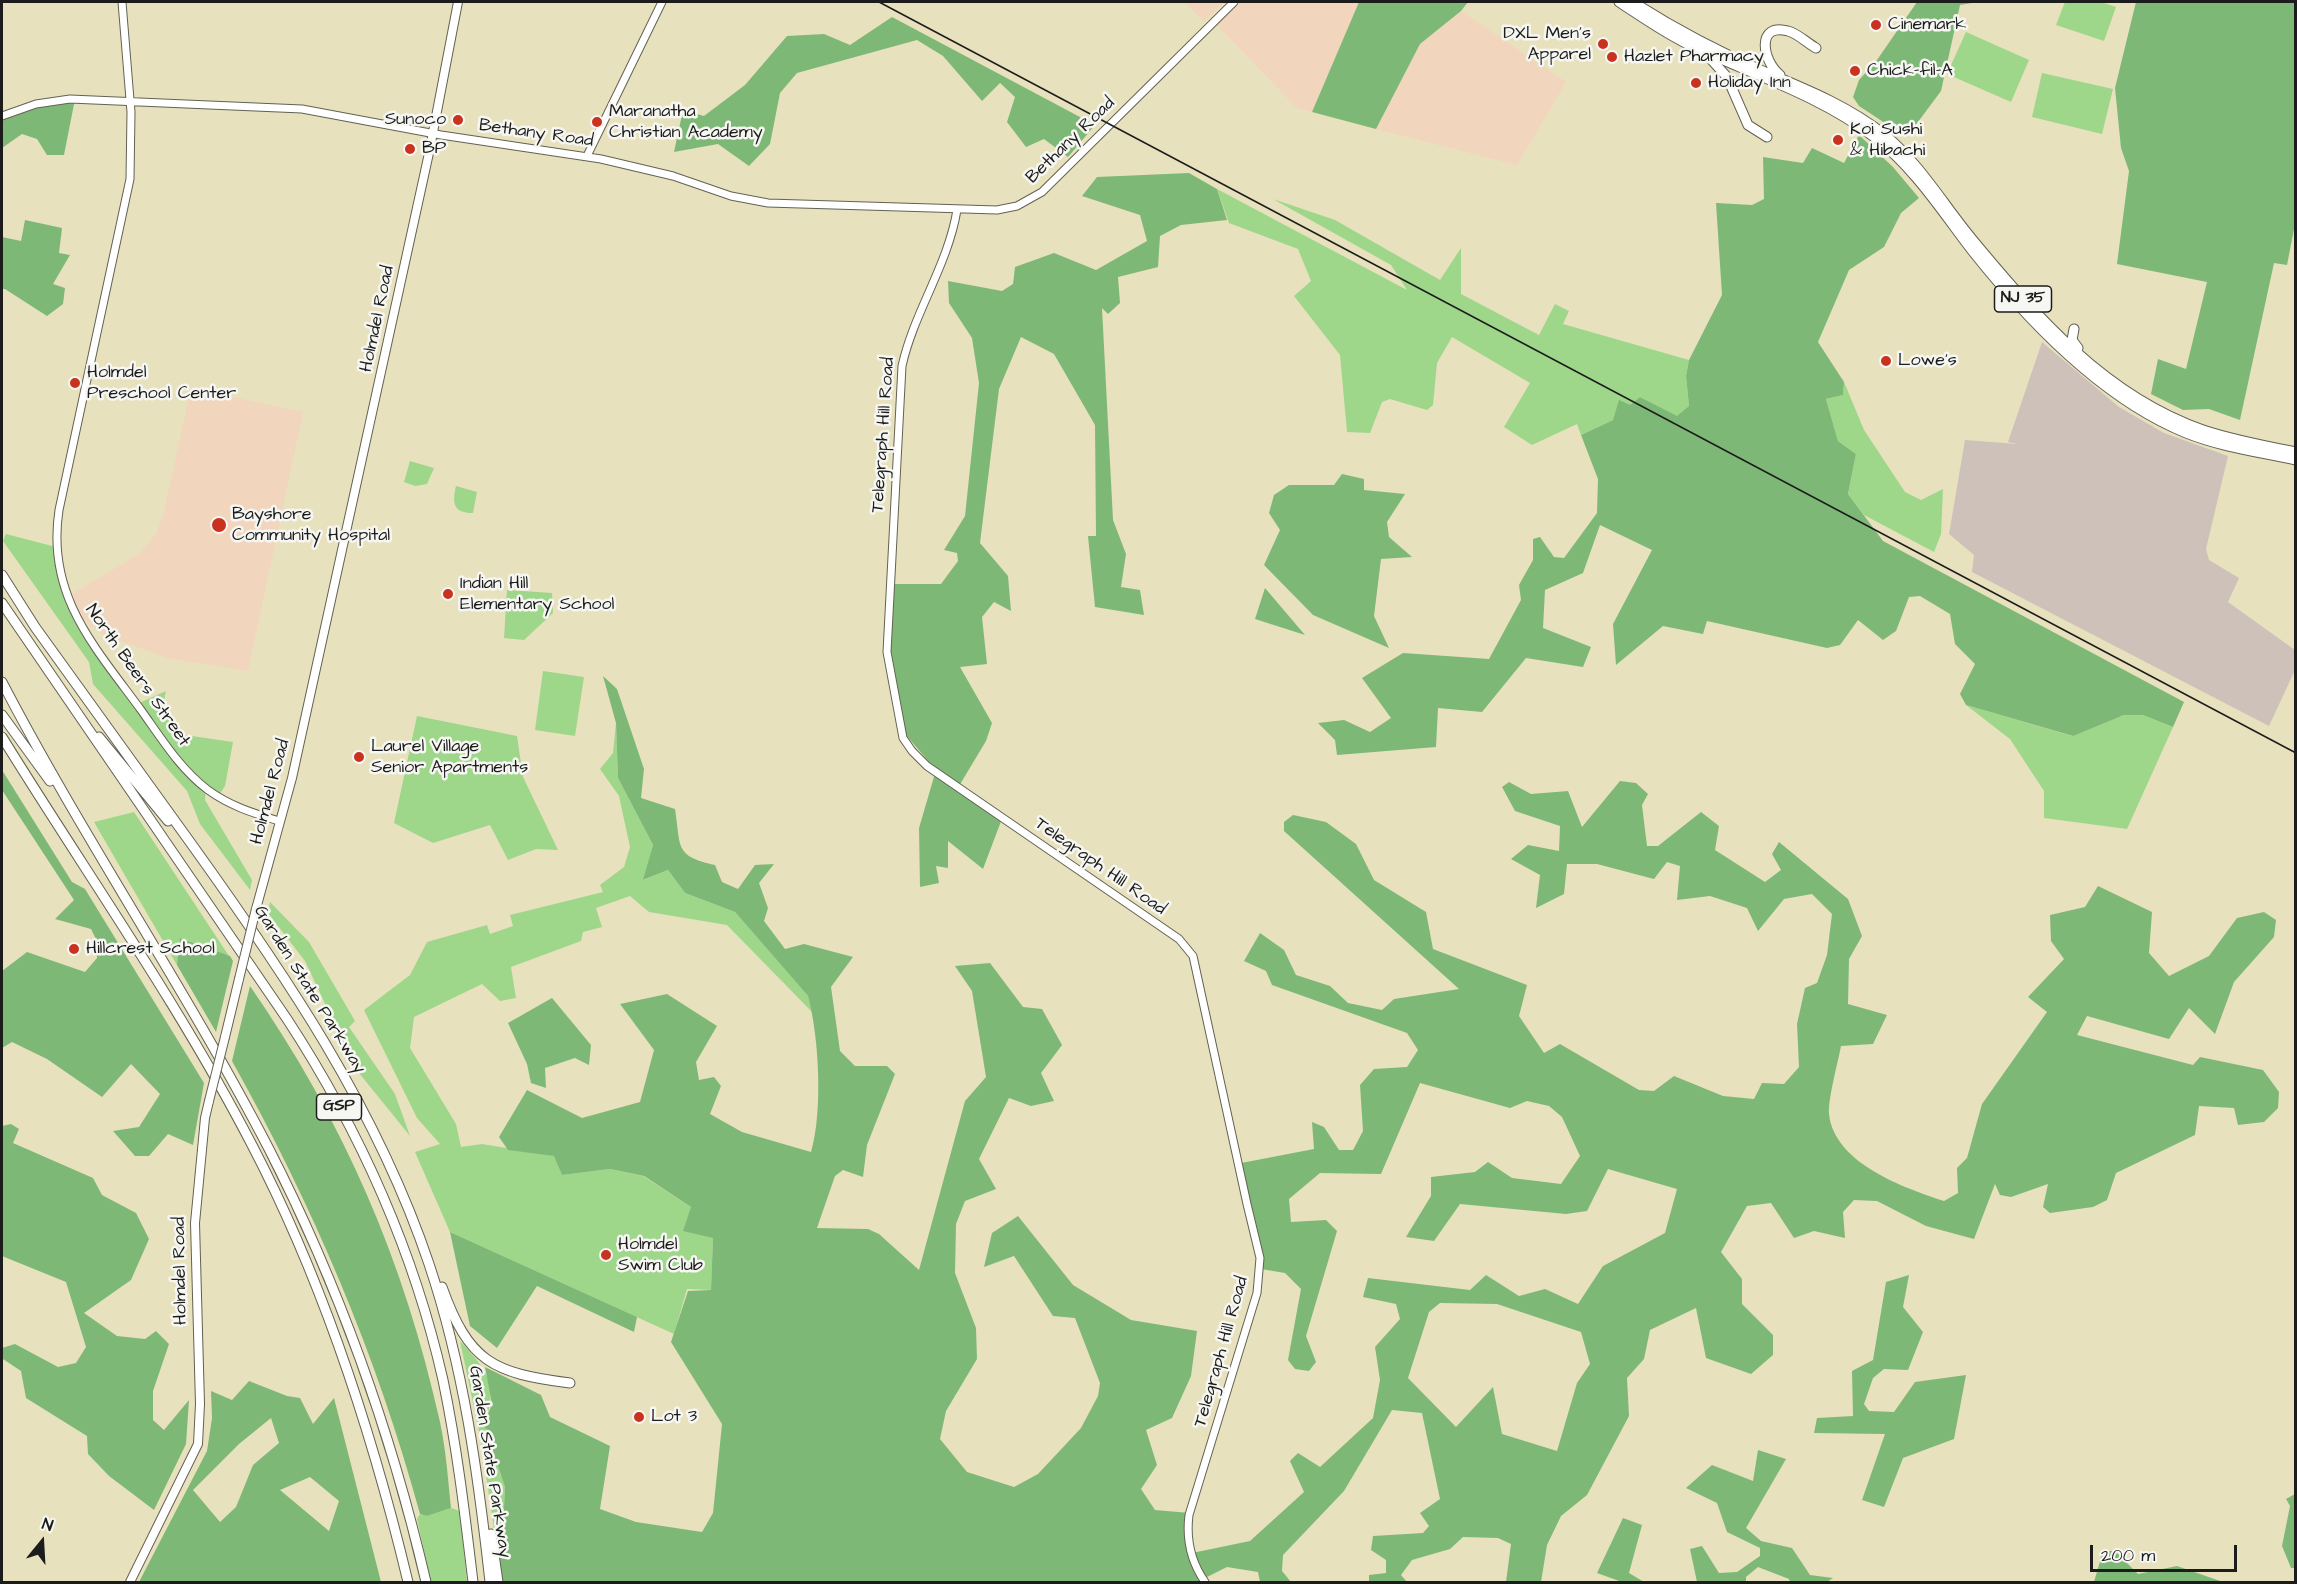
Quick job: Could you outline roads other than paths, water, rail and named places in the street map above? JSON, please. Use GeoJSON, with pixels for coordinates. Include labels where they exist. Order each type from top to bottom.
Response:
{"type":"FeatureCollection","features":[{"type":"Feature","properties":{"kind":"highway","name":"NJ 35"},"geometry":{"type":"LineString","coordinates":[[1619,2],[1700,50],[1828,109],[1881,142],[1911,171],[2015,303],[2058,345],[2141,410],[2177,429],[2218,444],[2295,460]]}},
{"type":"Feature","properties":{"kind":"highway","name":"NJ 35"},"geometry":{"type":"LineString","coordinates":[[1633,2],[1708,45],[1853,112],[1903,151],[1976,243],[2043,321],[2090,364],[2131,394],[2184,422],[2220,435],[2295,452]]}},
{"type":"Feature","properties":{"kind":"highway"},"geometry":{"type":"LineString","coordinates":[[1786,80],[1767,61],[1764,50],[1768,37],[1776,31],[1789,31],[1816,48]]}},
{"type":"Feature","properties":{"kind":"highway"},"geometry":{"type":"LineString","coordinates":[[1700,50],[1727,77],[1748,125],[1767,137]]}},
{"type":"Feature","properties":{"kind":"highway"},"geometry":{"type":"LineString","coordinates":[[2043,321],[2064,333],[2074,329],[2074,345],[2090,364]]}},
{"type":"Feature","properties":{"kind":"highway","name":"Garden State Parkway"},"geometry":{"type":"LineString","coordinates":[[2,575],[40,634],[271,957],[343,1072],[395,1177],[428,1262],[458,1366],[480,1491],[490,1582]]}},
{"type":"Feature","properties":{"kind":"highway","name":"Garden State Parkway"},"geometry":{"type":"LineString","coordinates":[[2,603],[297,1035],[335,1100],[369,1166],[408,1262],[438,1360],[457,1453],[473,1582]]}},
{"type":"Feature","properties":{"kind":"highway"},"geometry":{"type":"LineString","coordinates":[[2,682],[247,1109],[307,1228],[342,1310],[381,1418],[404,1494],[426,1582]]}},
{"type":"Feature","properties":{"kind":"highway"},"geometry":{"type":"LineString","coordinates":[[63,693],[180,837],[204,861]]}},
{"type":"Feature","properties":{"kind":"highway"},"geometry":{"type":"LineString","coordinates":[[2,715],[86,832]]}},
{"type":"Feature","properties":{"kind":"highway"},"geometry":{"type":"LineString","coordinates":[[2,737],[186,1028],[235,1113],[275,1193],[305,1258],[349,1375],[380,1477],[408,1582]]}},
{"type":"Feature","properties":{"kind":"highway"},"geometry":{"type":"LineString","coordinates":[[2,747],[38,795]]}},
{"type":"Feature","properties":{"kind":"highway"},"geometry":{"type":"LineString","coordinates":[[428,1262],[442,1286],[460,1333],[479,1354],[512,1371],[570,1383]]}},
{"type":"Feature","properties":{"kind":"highway"},"geometry":{"type":"LineString","coordinates":[[480,1491],[489,1523],[498,1582]]}},
{"type":"Feature","properties":{"kind":"main road","name":"Holmdel Road"},"geometry":{"type":"LineString","coordinates":[[130,1582],[198,1444],[200,1404],[195,1223],[205,1118],[256,909],[294,768],[433,134],[458,2]]}},
{"type":"Feature","properties":{"kind":"street","name":"North Beers Street"},"geometry":{"type":"LineString","coordinates":[[122,2],[133,142],[128,194],[58,516],[56,542],[62,581],[73,614],[84,633],[185,769],[209,790],[235,806],[279,821]]}},
{"type":"Feature","properties":{"kind":"street"},"geometry":{"type":"LineString","coordinates":[[587,156],[662,2]]}},
{"type":"Feature","properties":{"kind":"street","name":"Bethany Road"},"geometry":{"type":"LineString","coordinates":[[2,116],[53,101],[302,109],[433,134],[587,156],[636,166],[731,196],[768,203],[957,210],[1010,208],[1042,192],[1234,2]]}},
{"type":"Feature","properties":{"kind":"street","name":"Telegraph Hill Road"},"geometry":{"type":"LineString","coordinates":[[957,210],[945,255],[907,347],[902,366],[887,634],[897,711],[903,738],[927,766],[1179,939],[1193,957],[1247,1204],[1257,1240],[1260,1266],[1251,1316],[1189,1515],[1188,1535],[1191,1554],[1205,1582]]}},
{"type":"Feature","properties":{"kind":"railway"},"geometry":{"type":"LineString","coordinates":[[879,2],[2296,753]]}},
{"type":"Feature","properties":{"kind":"place","name":"Cinemark"},"geometry":{"type":"Point","coordinates":[1876,25]}},
{"type":"Feature","properties":{"kind":"place","name":"DXL Men's Apparel"},"geometry":{"type":"Point","coordinates":[1603,44]}},
{"type":"Feature","properties":{"kind":"place","name":"Hazlet Pharmacy"},"geometry":{"type":"Point","coordinates":[1612,57]}},
{"type":"Feature","properties":{"kind":"place","name":"Chick-fil-A"},"geometry":{"type":"Point","coordinates":[1855,71]}},
{"type":"Feature","properties":{"kind":"place","name":"Holiday Inn"},"geometry":{"type":"Point","coordinates":[1696,83]}},
{"type":"Feature","properties":{"kind":"place","name":"Sunoco"},"geometry":{"type":"Point","coordinates":[458,120]}},
{"type":"Feature","properties":{"kind":"place","name":"Maranatha Christian Academy"},"geometry":{"type":"Point","coordinates":[597,122]}},
{"type":"Feature","properties":{"kind":"place","name":"Koi Sushi & Hibachi"},"geometry":{"type":"Point","coordinates":[1838,140]}},
{"type":"Feature","properties":{"kind":"place","name":"BP"},"geometry":{"type":"Point","coordinates":[410,149]}},
{"type":"Feature","properties":{"kind":"place","name":"Lowe's"},"geometry":{"type":"Point","coordinates":[1886,361]}},
{"type":"Feature","properties":{"kind":"place","name":"Holmdel Preschool Center"},"geometry":{"type":"Point","coordinates":[75,383]}},
{"type":"Feature","properties":{"kind":"place","name":"Bayshore Community Hospital"},"geometry":{"type":"Point","coordinates":[219,525]}},
{"type":"Feature","properties":{"kind":"place","name":"Indian Hill Elementary School"},"geometry":{"type":"Point","coordinates":[448,594]}},
{"type":"Feature","properties":{"kind":"place","name":"Laurel Village Senior Apartments"},"geometry":{"type":"Point","coordinates":[359,757]}},
{"type":"Feature","properties":{"kind":"place","name":"Hillcrest School"},"geometry":{"type":"Point","coordinates":[74,949]}},
{"type":"Feature","properties":{"kind":"place","name":"Holmdel Swim Club"},"geometry":{"type":"Point","coordinates":[606,1255]}},
{"type":"Feature","properties":{"kind":"place","name":"Lot 3"},"geometry":{"type":"Point","coordinates":[639,1417]}}]}
